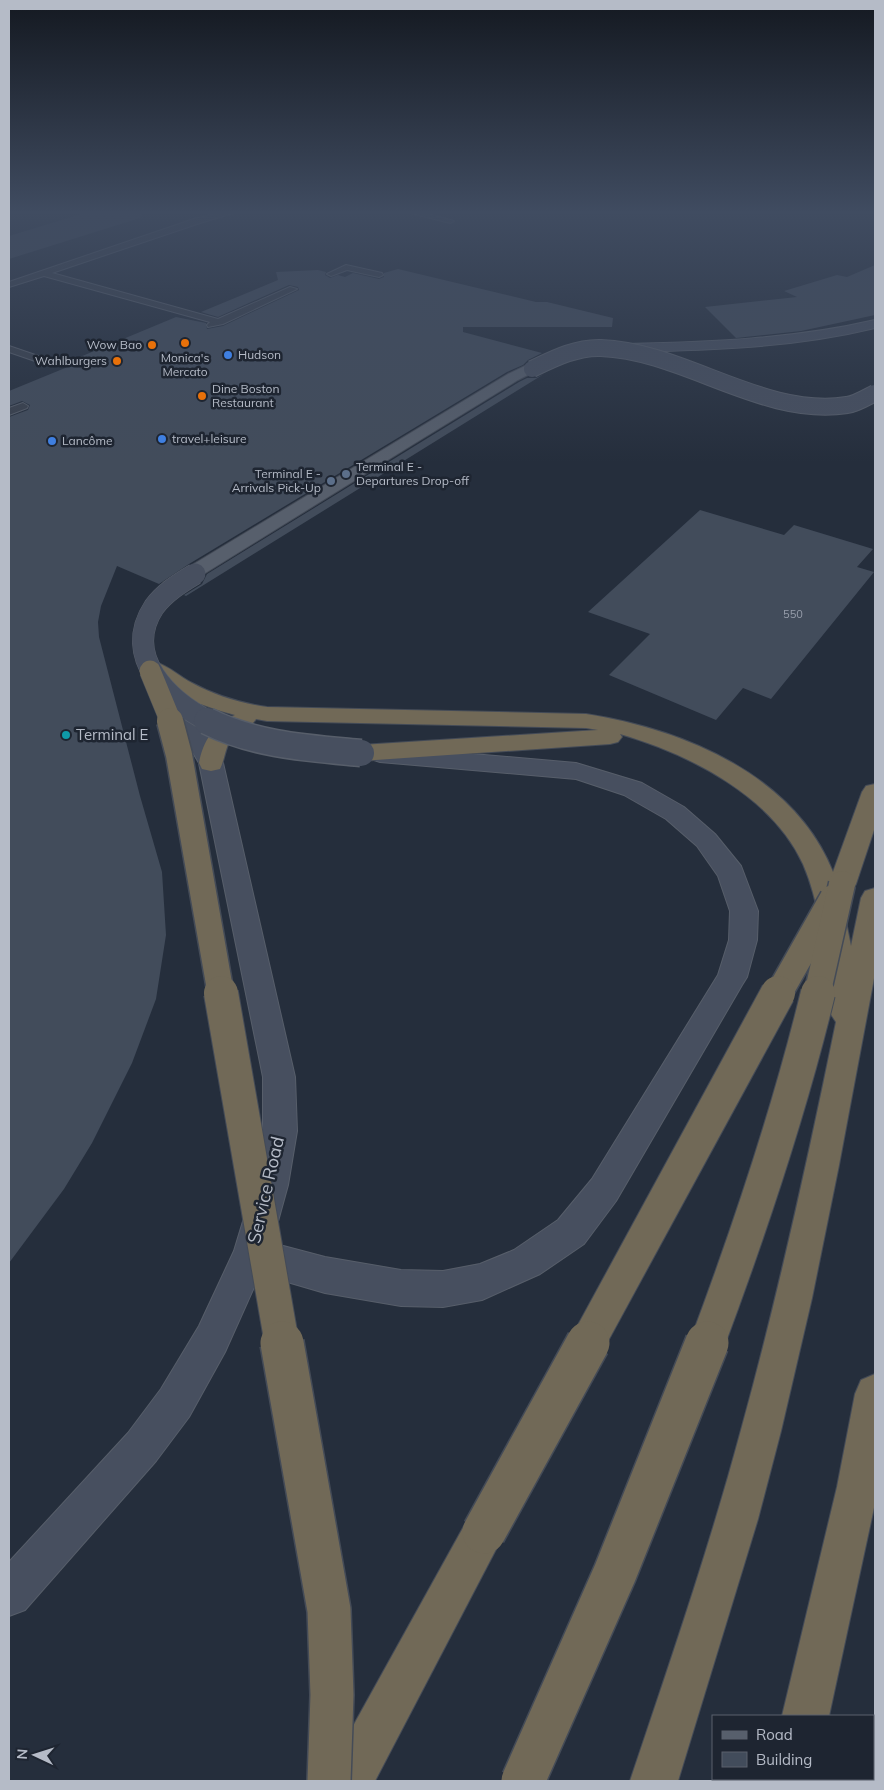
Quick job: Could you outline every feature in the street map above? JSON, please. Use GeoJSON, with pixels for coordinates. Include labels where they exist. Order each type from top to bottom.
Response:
{"type":"FeatureCollection","features":[{"type":"Feature","properties":{"kind":"highway"},"geometry":{"type":"LineString","coordinates":[[153,670],[194,695],[220,705],[268,714],[578,720],[624,727],[695,753],[740,780],[774,806],[789,821],[811,854],[822,881],[833,925],[848,1036]]}},
{"type":"Feature","properties":{"kind":"highway"},"geometry":{"type":"LineString","coordinates":[[153,670],[168,712],[179,755],[330,1610],[333,1744],[329,1781]]}},
{"type":"Feature","properties":{"kind":"highway"},"geometry":{"type":"LineString","coordinates":[[211,763],[212,750],[218,738],[228,727],[243,720],[268,714]]}},
{"type":"Feature","properties":{"kind":"highway"},"geometry":{"type":"LineString","coordinates":[[361,753],[602,738],[654,737]]}},
{"type":"Feature","properties":{"kind":"highway"},"geometry":{"type":"LineString","coordinates":[[654,1781],[708,1614],[761,1428],[799,1270],[848,1036],[859,891],[875,792]]}},
{"type":"Feature","properties":{"kind":"highway"},"geometry":{"type":"LineString","coordinates":[[348,1781],[802,950],[859,891]]}},
{"type":"Feature","properties":{"kind":"highway"},"geometry":{"type":"LineString","coordinates":[[523,1781],[620,1564],[733,1275],[759,1199],[827,963],[859,891]]}},
{"type":"Feature","properties":{"kind":"highway"},"geometry":{"type":"LineString","coordinates":[[804,1715],[858,1487],[875,1394]]}},
{"type":"Feature","properties":{"kind":"main road"},"geometry":{"type":"LineString","coordinates":[[153,670],[142,638],[143,623],[148,609],[160,594],[184,577],[411,438],[547,359],[582,348],[723,346],[779,342],[820,336],[875,324]]}},
{"type":"Feature","properties":{"kind":"main road"},"geometry":{"type":"LineString","coordinates":[[626,348],[784,402],[838,405],[856,402],[875,392]]}},
{"type":"Feature","properties":{"kind":"main road"},"geometry":{"type":"LineString","coordinates":[[251,1254],[325,1275],[401,1288],[443,1289],[482,1282],[527,1262],[571,1232],[604,1190],[732,977],[743,940],[744,910],[731,873],[706,840],[675,813],[633,789],[609,780],[576,771],[361,753],[280,744],[248,737],[223,728],[185,708],[161,686],[145,652],[144,635],[154,606],[201,570],[518,377],[559,357],[589,349],[630,351],[794,404],[844,405],[858,402],[875,392]]}},
{"type":"Feature","properties":{"kind":"main road","name":"Service Road"},"geometry":{"type":"LineString","coordinates":[[9,1594],[142,1447],[175,1404],[212,1339],[251,1254],[271,1185],[280,1131],[279,1077],[211,763],[153,670]]}},
{"type":"Feature","properties":{"kind":"lane"},"geometry":{"type":"LineString","coordinates":[[118,295],[215,323],[281,295]]}},
{"type":"Feature","properties":{"kind":"lane"},"geometry":{"type":"LineString","coordinates":[[9,349],[41,360]]}},
{"type":"Feature","properties":{"kind":"lane"},"geometry":{"type":"LineString","coordinates":[[9,412],[23,406]]}},
{"type":"Feature","properties":{"kind":"building","name":"Terminal E"},"geometry":{"type":"Polygon","coordinates":[[[243,295],[268,295],[218,317],[201,312],[243,295]]]}},
{"type":"Feature","properties":{"kind":"building","name":"Terminal E"},"geometry":{"type":"Polygon","coordinates":[[[289,295],[505,295],[536,302],[547,302],[613,318],[612,327],[463,327],[463,332],[542,353],[507,372],[159,584],[117,566],[101,606],[98,622],[99,637],[140,796],[162,872],[166,935],[156,999],[132,1063],[92,1143],[64,1189],[9,1263],[9,417],[28,410],[30,405],[22,401],[9,406],[9,391],[70,366],[63,364],[176,317],[206,323],[207,329],[223,326],[289,295]]]}},
{"type":"Feature","properties":{"kind":"building"},"geometry":{"type":"Polygon","coordinates":[[[792,295],[875,295],[875,315],[801,331],[736,338],[705,307],[797,297],[792,295]]]}},
{"type":"Feature","properties":{"kind":"building"},"geometry":{"type":"Polygon","coordinates":[[[544,374],[186,596],[184,595],[202,584],[207,574],[418,444],[519,382],[544,374]]]}},
{"type":"Feature","properties":{"kind":"building"},"geometry":{"type":"Polygon","coordinates":[[[700,510],[784,535],[794,525],[873,549],[857,567],[874,572],[771,699],[743,688],[716,720],[609,675],[650,634],[588,612],[700,510]]]}},
{"type":"Feature","properties":{"kind":"place","name":"Monica's Mercato"},"geometry":{"type":"Point","coordinates":[185,343]}},
{"type":"Feature","properties":{"kind":"place","name":"Wow Bao"},"geometry":{"type":"Point","coordinates":[152,345]}},
{"type":"Feature","properties":{"kind":"place","name":"Hudson"},"geometry":{"type":"Point","coordinates":[228,355]}},
{"type":"Feature","properties":{"kind":"place","name":"Wahlburgers"},"geometry":{"type":"Point","coordinates":[117,361]}},
{"type":"Feature","properties":{"kind":"place","name":"Dine Boston Restaurant"},"geometry":{"type":"Point","coordinates":[202,396]}},
{"type":"Feature","properties":{"kind":"place","name":"travel+leisure"},"geometry":{"type":"Point","coordinates":[162,439]}},
{"type":"Feature","properties":{"kind":"place","name":"Lancôme"},"geometry":{"type":"Point","coordinates":[52,441]}},
{"type":"Feature","properties":{"kind":"place","name":"Terminal E - Departures Drop-off"},"geometry":{"type":"Point","coordinates":[346,474]}},
{"type":"Feature","properties":{"kind":"place","name":"Terminal E - Arrivals Pick-Up"},"geometry":{"type":"Point","coordinates":[331,481]}},
{"type":"Feature","properties":{"kind":"place","name":"Terminal E"},"geometry":{"type":"Point","coordinates":[66,735]}}]}
